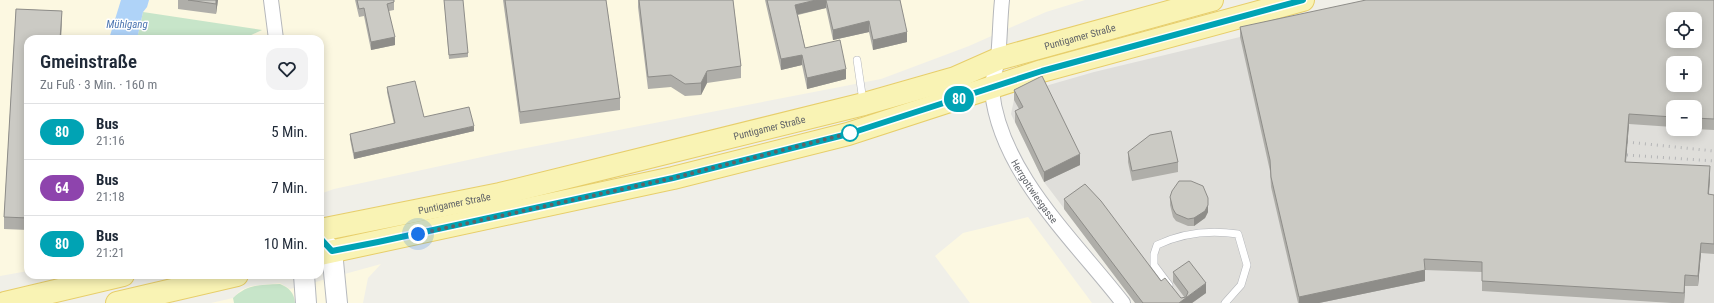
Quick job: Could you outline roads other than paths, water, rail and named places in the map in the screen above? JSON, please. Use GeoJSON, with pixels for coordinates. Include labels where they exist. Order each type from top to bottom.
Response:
{"type":"FeatureCollection","features":[{"type":"Feature","properties":{"kind":"main road","name":"Puntigamer Straße"},"geometry":{"type":"LineString","coordinates":[[324,229],[500,194],[864,104],[955,78],[998,59],[1212,0]]}},
{"type":"Feature","properties":{"kind":"main road"},"geometry":{"type":"LineString","coordinates":[[337,303],[324,248],[378,242],[673,178],[848,134],[1042,71],[1303,0]]}},
{"type":"Feature","properties":{"kind":"main road"},"geometry":{"type":"LineString","coordinates":[[5,303],[108,279]]}},
{"type":"Feature","properties":{"kind":"main road"},"geometry":{"type":"LineString","coordinates":[[117,303],[220,279]]}},
{"type":"Feature","properties":{"kind":"main road"},"geometry":{"type":"LineString","coordinates":[[304,279],[306,303]]}},
{"type":"Feature","properties":{"kind":"street"},"geometry":{"type":"LineString","coordinates":[[271,0],[275,35]]}},
{"type":"Feature","properties":{"kind":"street","name":"Herrgottwiesgasse"},"geometry":{"type":"LineString","coordinates":[[1002,0],[998,59],[992,88],[995,112],[1016,164],[1036,195],[1123,303]]}},
{"type":"Feature","properties":{"kind":"lane"},"geometry":{"type":"LineString","coordinates":[[858,60],[864,104]]}},
{"type":"Feature","properties":{"kind":"lane"},"geometry":{"type":"LineString","coordinates":[[1174,292],[1154,265],[1154,254],[1157,245],[1173,237],[1218,231],[1238,234],[1247,265],[1241,284],[1225,303]]}},
{"type":"Feature","properties":{"kind":"water","name":"Mühlgang"},"geometry":{"type":"Polygon","coordinates":[[[121,0],[149,0],[147,7],[143,12],[138,35],[110,35],[121,0]]]}},
{"type":"Feature","properties":{"kind":"railway"},"geometry":{"type":"LineString","coordinates":[[1627,142],[1714,151]]}},
{"type":"Feature","properties":{"kind":"railway"},"geometry":{"type":"LineString","coordinates":[[1627,155],[1714,161]]}}]}
